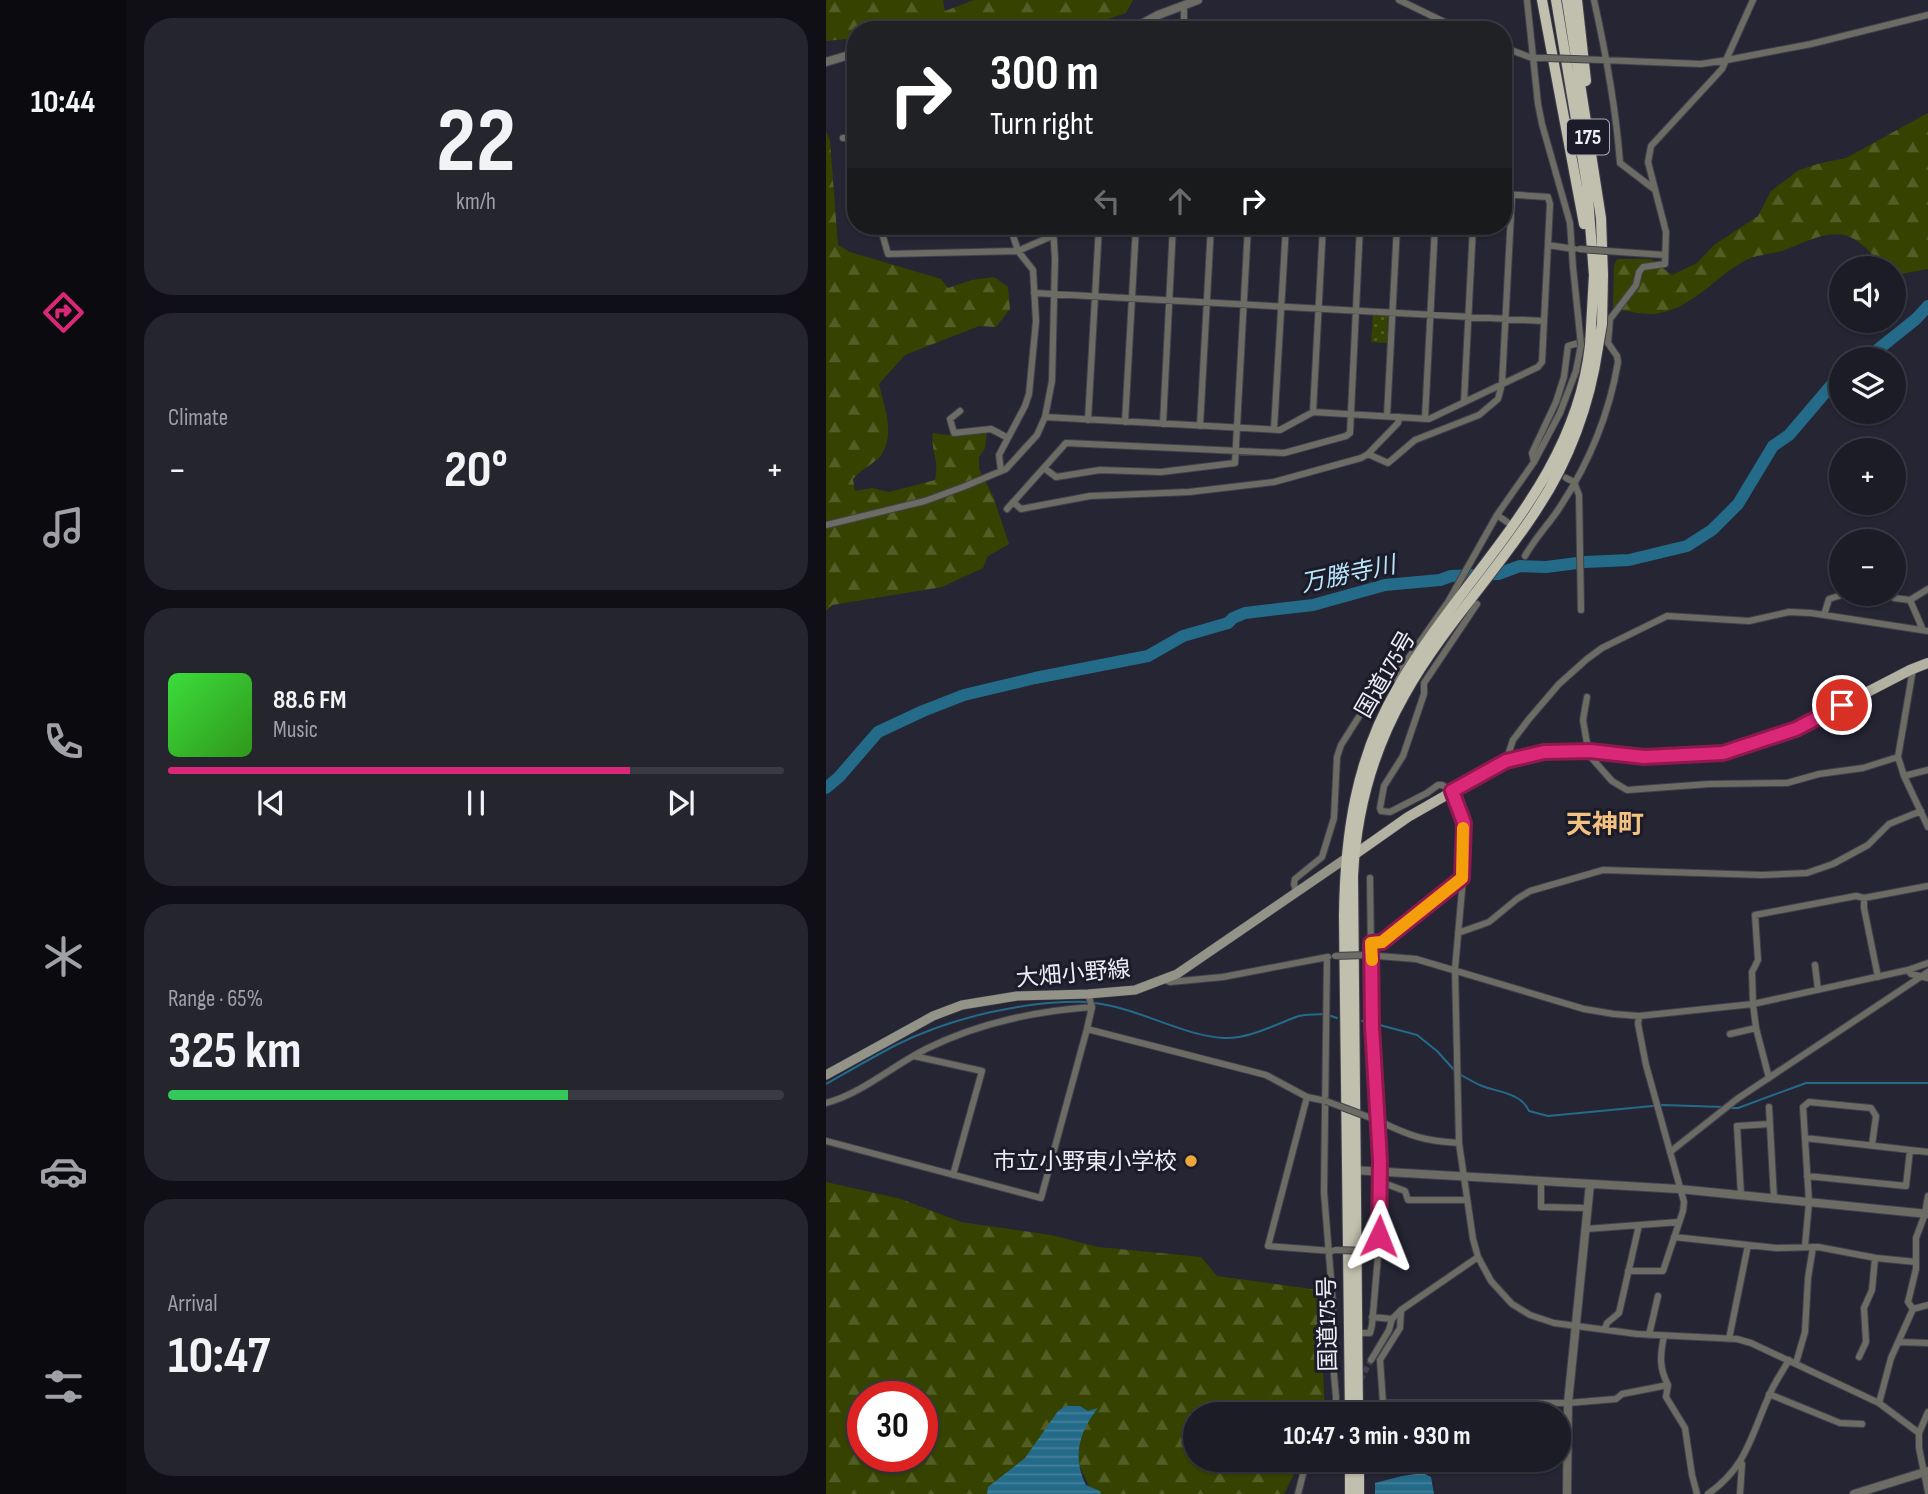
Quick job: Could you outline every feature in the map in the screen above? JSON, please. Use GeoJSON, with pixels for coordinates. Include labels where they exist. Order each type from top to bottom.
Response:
{"type":"FeatureCollection","features":[{"type":"Feature","properties":{"kind":"highway"},"geometry":{"type":"LineString","coordinates":[[1542,0],[1570,154],[1594,260]]}},
{"type":"Feature","properties":{"kind":"highway","name":"国道175号"},"geometry":{"type":"LineString","coordinates":[[1556,0],[1587,185],[1594,260],[1599,275]]}},
{"type":"Feature","properties":{"kind":"highway","name":"国道175号"},"geometry":{"type":"LineString","coordinates":[[1349,1402],[1352,1170],[1350,857],[1353,801],[1372,739],[1441,623],[1538,508],[1568,450],[1593,383],[1594,345],[1602,324],[1599,275],[1603,240],[1567,0]]}},
{"type":"Feature","properties":{"kind":"highway"},"geometry":{"type":"LineString","coordinates":[[1577,0],[1605,213],[1603,240]]}},
{"type":"Feature","properties":{"kind":"highway","name":"国道175号"},"geometry":{"type":"LineString","coordinates":[[1352,1170],[1358,1402]]}},
{"type":"Feature","properties":{"kind":"highway"},"geometry":{"type":"LineString","coordinates":[[1350,1472],[1350,1494]]}},
{"type":"Feature","properties":{"kind":"highway"},"geometry":{"type":"LineString","coordinates":[[1359,1472],[1359,1494]]}},
{"type":"Feature","properties":{"kind":"main road"},"geometry":{"type":"LineString","coordinates":[[1350,857],[1408,817],[1506,761],[1544,752],[1590,751],[1644,757],[1723,753],[1796,729],[1928,663]]}},
{"type":"Feature","properties":{"kind":"main road","name":"大畑小野線"},"geometry":{"type":"LineString","coordinates":[[826,1075],[933,1016],[962,1005],[1017,996],[1135,990],[1165,980],[1350,857]]}},
{"type":"Feature","properties":{"kind":"street"},"geometry":{"type":"LineString","coordinates":[[1155,21],[1198,0]]}},
{"type":"Feature","properties":{"kind":"street"},"geometry":{"type":"LineString","coordinates":[[1399,0],[1442,21]]}},
{"type":"Feature","properties":{"kind":"street"},"geometry":{"type":"LineString","coordinates":[[1527,0],[1542,124],[1570,223],[1575,249],[1573,267],[1594,345]]}},
{"type":"Feature","properties":{"kind":"street"},"geometry":{"type":"LineString","coordinates":[[1594,0],[1616,110],[1620,163],[1654,189]]}},
{"type":"Feature","properties":{"kind":"street"},"geometry":{"type":"LineString","coordinates":[[1296,891],[1293,884],[1295,878],[1319,861],[1329,835],[1335,807],[1337,757],[1341,745],[1372,692],[1377,685],[1393,680],[1448,602],[1497,515],[1534,462],[1560,413],[1578,364],[1636,285],[1639,272],[1643,267],[1665,264],[1666,232],[1648,162],[1651,146],[1722,69],[1752,0]]}},
{"type":"Feature","properties":{"kind":"street"},"geometry":{"type":"LineString","coordinates":[[1184,5],[1184,21]]}},
{"type":"Feature","properties":{"kind":"street"},"geometry":{"type":"LineString","coordinates":[[1512,50],[1532,58],[1701,64],[1811,44],[1928,15]]}},
{"type":"Feature","properties":{"kind":"street"},"geometry":{"type":"LineString","coordinates":[[826,62],[847,56]]}},
{"type":"Feature","properties":{"kind":"street"},"geometry":{"type":"LineString","coordinates":[[1045,417],[1280,430],[1313,412],[1429,419],[1538,367],[1542,362],[1550,204],[1548,197],[1512,195]]}},
{"type":"Feature","properties":{"kind":"street"},"geometry":{"type":"LineString","coordinates":[[826,525],[925,501],[1001,471],[1016,460],[1037,435],[1045,417],[1052,381],[1054,235],[1018,251],[888,254],[883,235]]}},
{"type":"Feature","properties":{"kind":"street"},"geometry":{"type":"LineString","coordinates":[[1001,471],[999,455],[1029,394],[1036,321],[1033,270],[1018,251],[1013,235]]}},
{"type":"Feature","properties":{"kind":"street"},"geometry":{"type":"LineString","coordinates":[[1088,420],[1098,235]]}},
{"type":"Feature","properties":{"kind":"street"},"geometry":{"type":"LineString","coordinates":[[1125,422],[1136,235]]}},
{"type":"Feature","properties":{"kind":"street"},"geometry":{"type":"LineString","coordinates":[[1163,424],[1173,235]]}},
{"type":"Feature","properties":{"kind":"street"},"geometry":{"type":"LineString","coordinates":[[1200,426],[1211,235]]}},
{"type":"Feature","properties":{"kind":"street"},"geometry":{"type":"LineString","coordinates":[[1044,468],[1056,477],[1100,470],[1161,472],[1235,463],[1248,235]]}},
{"type":"Feature","properties":{"kind":"street"},"geometry":{"type":"LineString","coordinates":[[1274,429],[1286,235]]}},
{"type":"Feature","properties":{"kind":"street"},"geometry":{"type":"LineString","coordinates":[[1313,412],[1323,235]]}},
{"type":"Feature","properties":{"kind":"street"},"geometry":{"type":"LineString","coordinates":[[1007,509],[1066,443],[1284,453],[1350,433],[1359,235]]}},
{"type":"Feature","properties":{"kind":"street"},"geometry":{"type":"LineString","coordinates":[[1387,416],[1396,235]]}},
{"type":"Feature","properties":{"kind":"street"},"geometry":{"type":"LineString","coordinates":[[1425,418],[1434,235]]}},
{"type":"Feature","properties":{"kind":"street"},"geometry":{"type":"LineString","coordinates":[[1464,402],[1473,235]]}},
{"type":"Feature","properties":{"kind":"street"},"geometry":{"type":"LineString","coordinates":[[1368,454],[1388,463],[1415,440],[1479,415],[1498,399],[1502,384],[1510,235]]}},
{"type":"Feature","properties":{"kind":"street"},"geometry":{"type":"LineString","coordinates":[[1548,245],[1665,255]]}},
{"type":"Feature","properties":{"kind":"street"},"geometry":{"type":"LineString","coordinates":[[1034,293],[1544,321]]}},
{"type":"Feature","properties":{"kind":"street"},"geometry":{"type":"LineString","coordinates":[[1525,556],[1531,538],[1549,525],[1598,438],[1614,385],[1617,356],[1585,341],[1569,346],[1560,390],[1532,453],[1534,462]]}},
{"type":"Feature","properties":{"kind":"street"},"geometry":{"type":"LineString","coordinates":[[960,411],[950,419],[954,433],[991,429],[1008,438]]}},
{"type":"Feature","properties":{"kind":"street"},"geometry":{"type":"LineString","coordinates":[[1013,502],[1021,509],[1090,496],[1192,492],[1259,484],[1368,454],[1398,423],[1399,417]]}},
{"type":"Feature","properties":{"kind":"street"},"geometry":{"type":"LineString","coordinates":[[1534,462],[1543,466]]}},
{"type":"Feature","properties":{"kind":"street"},"geometry":{"type":"LineString","coordinates":[[1566,478],[1574,482],[1579,495],[1581,610]]}},
{"type":"Feature","properties":{"kind":"street"},"geometry":{"type":"LineString","coordinates":[[1497,515],[1507,522]]}},
{"type":"Feature","properties":{"kind":"street"},"geometry":{"type":"LineString","coordinates":[[1906,600],[1910,600],[1928,589]]}},
{"type":"Feature","properties":{"kind":"street"},"geometry":{"type":"LineString","coordinates":[[1824,615],[1829,599]]}},
{"type":"Feature","properties":{"kind":"street"},"geometry":{"type":"LineString","coordinates":[[1910,600],[1926,631]]}},
{"type":"Feature","properties":{"kind":"street"},"geometry":{"type":"LineString","coordinates":[[1477,604],[1424,683],[1424,694],[1403,756],[1384,786],[1380,808],[1381,811],[1390,812],[1438,785],[1446,786],[1452,791],[1464,823],[1455,969],[1459,1143],[1478,1257],[1491,1281],[1512,1304],[1530,1315],[1554,1323],[1576,1326],[1751,1343],[1878,1403],[1919,1433]]}},
{"type":"Feature","properties":{"kind":"street"},"geometry":{"type":"LineString","coordinates":[[1506,761],[1513,740],[1559,684],[1602,648],[1667,616],[1749,621],[1789,612],[1926,631]]}},
{"type":"Feature","properties":{"kind":"street"},"geometry":{"type":"LineString","coordinates":[[1913,669],[1898,757],[1928,827]]}},
{"type":"Feature","properties":{"kind":"street"},"geometry":{"type":"LineString","coordinates":[[1587,697],[1583,720],[1589,755],[1612,781],[1627,789],[1787,783],[1819,774],[1863,768],[1898,757]]}},
{"type":"Feature","properties":{"kind":"street"},"geometry":{"type":"LineString","coordinates":[[1904,776],[1928,770]]}},
{"type":"Feature","properties":{"kind":"street"},"geometry":{"type":"LineString","coordinates":[[1458,933],[1489,922],[1530,891],[1603,870],[1762,875],[1807,873],[1833,864],[1868,845],[1889,824],[1921,811]]}},
{"type":"Feature","properties":{"kind":"street"},"geometry":{"type":"LineString","coordinates":[[1358,1333],[1370,1333],[1374,1251],[1381,1221],[1379,1121],[1369,954],[1370,878]]}},
{"type":"Feature","properties":{"kind":"street"},"geometry":{"type":"LineString","coordinates":[[1371,943],[1382,942],[1462,878]]}},
{"type":"Feature","properties":{"kind":"street"},"geometry":{"type":"LineString","coordinates":[[1769,1078],[1756,1028],[1752,972],[1758,960],[1755,915],[1928,886]]}},
{"type":"Feature","properties":{"kind":"street"},"geometry":{"type":"LineString","coordinates":[[1864,898],[1878,977]]}},
{"type":"Feature","properties":{"kind":"street"},"geometry":{"type":"LineString","coordinates":[[1165,980],[1170,982],[1223,977],[1326,957],[1369,954],[1416,959],[1584,1009],[1639,1016],[1754,1004],[1908,970],[1928,963]]}},
{"type":"Feature","properties":{"kind":"street"},"geometry":{"type":"LineString","coordinates":[[1326,957],[1324,1192],[1331,1251],[1331,1340],[1336,1402]]}},
{"type":"Feature","properties":{"kind":"street"},"geometry":{"type":"LineString","coordinates":[[1815,964],[1818,990]]}},
{"type":"Feature","properties":{"kind":"street"},"geometry":{"type":"LineString","coordinates":[[1908,970],[1911,974],[1926,976]]}},
{"type":"Feature","properties":{"kind":"street"},"geometry":{"type":"LineString","coordinates":[[1670,1152],[1737,1099],[1926,976]]}},
{"type":"Feature","properties":{"kind":"street"},"geometry":{"type":"LineString","coordinates":[[826,1141],[1041,1198],[1092,1007],[1088,994]]}},
{"type":"Feature","properties":{"kind":"street"},"geometry":{"type":"LineString","coordinates":[[826,1103],[868,1084],[914,1056],[968,1033],[1027,1016],[1092,1007]]}},
{"type":"Feature","properties":{"kind":"street"},"geometry":{"type":"LineString","coordinates":[[1629,1271],[1662,1271],[1684,1202],[1646,1065],[1638,1024],[1639,1016]]}},
{"type":"Feature","properties":{"kind":"street"},"geometry":{"type":"LineString","coordinates":[[1087,1028],[1266,1075],[1307,1097],[1326,1101],[1379,1121],[1410,1136],[1428,1141],[1459,1143]]}},
{"type":"Feature","properties":{"kind":"street"},"geometry":{"type":"LineString","coordinates":[[1730,1034],[1756,1028]]}},
{"type":"Feature","properties":{"kind":"street"},"geometry":{"type":"LineString","coordinates":[[914,1056],[982,1071],[953,1175]]}},
{"type":"Feature","properties":{"kind":"street"},"geometry":{"type":"LineString","coordinates":[[1307,1097],[1268,1246],[1374,1251]]}},
{"type":"Feature","properties":{"kind":"street"},"geometry":{"type":"LineString","coordinates":[[1804,1246],[1809,1202],[1803,1107],[1809,1102],[1871,1108],[1876,1116],[1872,1145]]}},
{"type":"Feature","properties":{"kind":"street"},"geometry":{"type":"LineString","coordinates":[[1769,1107],[1774,1199]]}},
{"type":"Feature","properties":{"kind":"street"},"geometry":{"type":"LineString","coordinates":[[1741,1195],[1737,1126],[1770,1124]]}},
{"type":"Feature","properties":{"kind":"street"},"geometry":{"type":"LineString","coordinates":[[1805,1138],[1928,1152]]}},
{"type":"Feature","properties":{"kind":"street"},"geometry":{"type":"LineString","coordinates":[[1807,1176],[1906,1186],[1910,1150]]}},
{"type":"Feature","properties":{"kind":"street"},"geometry":{"type":"LineString","coordinates":[[1352,1170],[1679,1189],[1926,1214]]}},
{"type":"Feature","properties":{"kind":"street"},"geometry":{"type":"LineString","coordinates":[[1541,1181],[1541,1207],[1588,1208]]}},
{"type":"Feature","properties":{"kind":"street"},"geometry":{"type":"LineString","coordinates":[[1380,1183],[1405,1191],[1408,1200],[1467,1200]]}},
{"type":"Feature","properties":{"kind":"street"},"geometry":{"type":"LineString","coordinates":[[1568,1402],[1590,1184]]}},
{"type":"Feature","properties":{"kind":"street"},"geometry":{"type":"LineString","coordinates":[[1913,1309],[1908,1302],[1916,1262],[1916,1238],[1926,1214],[1928,1196]]}},
{"type":"Feature","properties":{"kind":"street"},"geometry":{"type":"LineString","coordinates":[[1586,1229],[1679,1223]]}},
{"type":"Feature","properties":{"kind":"street"},"geometry":{"type":"LineString","coordinates":[[1605,1329],[1607,1323],[1619,1313],[1639,1225]]}},
{"type":"Feature","properties":{"kind":"street"},"geometry":{"type":"LineString","coordinates":[[1674,1237],[1776,1248],[1804,1246],[1916,1262]]}},
{"type":"Feature","properties":{"kind":"street"},"geometry":{"type":"LineString","coordinates":[[1730,1339],[1748,1245]]}},
{"type":"Feature","properties":{"kind":"street"},"geometry":{"type":"LineString","coordinates":[[1708,1494],[1726,1482],[1742,1462],[1769,1394],[1792,1361],[1805,1332],[1813,1247]]}},
{"type":"Feature","properties":{"kind":"street"},"geometry":{"type":"LineString","coordinates":[[1371,1360],[1389,1330],[1392,1319],[1401,1310],[1478,1257]]}},
{"type":"Feature","properties":{"kind":"street"},"geometry":{"type":"LineString","coordinates":[[1859,1357],[1866,1342],[1864,1308],[1872,1290],[1875,1258]]}},
{"type":"Feature","properties":{"kind":"street"},"geometry":{"type":"LineString","coordinates":[[1649,1335],[1658,1296]]}},
{"type":"Feature","properties":{"kind":"street"},"geometry":{"type":"LineString","coordinates":[[1913,1309],[1928,1305]]}},
{"type":"Feature","properties":{"kind":"street"},"geometry":{"type":"LineString","coordinates":[[1878,1403],[1891,1358],[1913,1309]]}},
{"type":"Feature","properties":{"kind":"street"},"geometry":{"type":"LineString","coordinates":[[1384,1402],[1380,1360],[1400,1328],[1401,1310]]}},
{"type":"Feature","properties":{"kind":"street"},"geometry":{"type":"LineString","coordinates":[[1372,1317],[1392,1319]]}},
{"type":"Feature","properties":{"kind":"street"},"geometry":{"type":"LineString","coordinates":[[1664,1336],[1660,1358],[1661,1372],[1668,1385],[1666,1397],[1685,1428],[1690,1468],[1697,1494]]}},
{"type":"Feature","properties":{"kind":"street"},"geometry":{"type":"LineString","coordinates":[[1899,1342],[1928,1343]]}},
{"type":"Feature","properties":{"kind":"street"},"geometry":{"type":"LineString","coordinates":[[1571,1403],[1616,1399],[1622,1394],[1668,1385]]}},
{"type":"Feature","properties":{"kind":"street"},"geometry":{"type":"LineString","coordinates":[[1769,1394],[1840,1423],[1863,1424]]}},
{"type":"Feature","properties":{"kind":"street"},"geometry":{"type":"LineString","coordinates":[[1336,1397],[1349,1397]]}},
{"type":"Feature","properties":{"kind":"street"},"geometry":{"type":"LineString","coordinates":[[1928,1412],[1919,1433],[1919,1448],[1926,1471],[1928,1492]]}},
{"type":"Feature","properties":{"kind":"street"},"geometry":{"type":"LineString","coordinates":[[1740,1494],[1742,1462]]}},
{"type":"Feature","properties":{"kind":"street"},"geometry":{"type":"LineString","coordinates":[[1854,1494],[1926,1471]]}},
{"type":"Feature","properties":{"kind":"street"},"geometry":{"type":"LineString","coordinates":[[1298,1494],[1304,1472]]}},
{"type":"Feature","properties":{"kind":"street"},"geometry":{"type":"LineString","coordinates":[[1567,1472],[1567,1494]]}},
{"type":"Feature","properties":{"kind":"green space"},"geometry":{"type":"Polygon","coordinates":[[[826,0],[943,0],[945,11],[974,0],[1133,0],[1126,13],[1102,21],[847,21],[847,39],[826,41],[826,0]]]}},
{"type":"Feature","properties":{"kind":"green space"},"geometry":{"type":"Polygon","coordinates":[[[1928,113],[1928,269],[1906,273],[1906,256],[1874,256],[1854,239],[1845,235],[1827,235],[1746,260],[1695,297],[1673,309],[1648,314],[1613,308],[1614,266],[1617,259],[1651,259],[1672,275],[1697,263],[1714,245],[1758,216],[1771,191],[1799,170],[1846,158],[1928,113]]]}},
{"type":"Feature","properties":{"kind":"green space"},"geometry":{"type":"Polygon","coordinates":[[[826,131],[830,141],[838,245],[850,252],[941,279],[948,288],[972,280],[994,277],[1008,287],[1010,309],[996,327],[979,326],[905,355],[879,384],[887,419],[886,446],[879,457],[853,479],[855,491],[872,488],[889,492],[935,480],[933,433],[948,435],[987,432],[985,448],[979,457],[979,469],[993,496],[1009,544],[988,556],[983,568],[942,587],[832,605],[826,611],[826,131]]]}},
{"type":"Feature","properties":{"kind":"green space"},"geometry":{"type":"Polygon","coordinates":[[[1373,314],[1388,315],[1387,343],[1371,342],[1373,314]]]}},
{"type":"Feature","properties":{"kind":"green space"},"geometry":{"type":"Polygon","coordinates":[[[826,1182],[901,1199],[961,1222],[1051,1235],[1098,1247],[1201,1257],[1217,1276],[1319,1290],[1324,1402],[1183,1402],[1183,1472],[1295,1472],[1284,1494],[1093,1494],[1073,1453],[1019,1470],[992,1494],[826,1494],[826,1182]]]}},
{"type":"Feature","properties":{"kind":"water"},"geometry":{"type":"Polygon","coordinates":[[[1066,1406],[1080,1406],[1088,1411],[1098,1408],[1082,1436],[1079,1465],[1086,1485],[1101,1494],[987,1494],[988,1487],[1025,1458],[1058,1411],[1066,1406]]]}},
{"type":"Feature","properties":{"kind":"water"},"geometry":{"type":"Polygon","coordinates":[[[1423,1473],[1431,1477],[1434,1494],[1375,1494],[1375,1483],[1423,1473]]]}},
{"type":"Feature","properties":{"kind":"waterway","name":"万勝寺川"},"geometry":{"type":"LineString","coordinates":[[1881,347],[1928,306]]}},
{"type":"Feature","properties":{"kind":"waterway","name":"万勝寺川"},"geometry":{"type":"LineString","coordinates":[[826,788],[878,732],[923,711],[964,695],[1148,656],[1183,636],[1228,623],[1245,613],[1313,605],[1385,585],[1440,580],[1451,576],[1498,574],[1520,566],[1546,567],[1629,560],[1687,546],[1712,530],[1738,504],[1773,446],[1789,435],[1829,388]]}},
{"type":"Feature","properties":{"kind":"waterway"},"geometry":{"type":"LineString","coordinates":[[826,1084],[896,1045],[941,1026],[1015,1007],[1089,1002]]}},
{"type":"Feature","properties":{"kind":"waterway"},"geometry":{"type":"LineString","coordinates":[[1094,1003],[1128,1010],[1193,1032],[1224,1038],[1252,1034],[1299,1016],[1323,1014]]}},
{"type":"Feature","properties":{"kind":"waterway"},"geometry":{"type":"LineString","coordinates":[[1331,1016],[1337,1018]]}},
{"type":"Feature","properties":{"kind":"waterway"},"geometry":{"type":"LineString","coordinates":[[1362,1021],[1368,1022]]}},
{"type":"Feature","properties":{"kind":"waterway"},"geometry":{"type":"LineString","coordinates":[[1376,1024],[1417,1035],[1437,1051],[1456,1072]]}},
{"type":"Feature","properties":{"kind":"waterway"},"geometry":{"type":"LineString","coordinates":[[1461,1075],[1521,1100],[1529,1111],[1548,1116],[1663,1105],[1723,1107]]}},
{"type":"Feature","properties":{"kind":"waterway"},"geometry":{"type":"LineString","coordinates":[[1732,1108],[1806,1083],[1928,1083]]}},
{"type":"Feature","properties":{"kind":"tunnel"},"geometry":{"type":"LineString","coordinates":[[1360,1380],[1371,1360]]}},
{"type":"Feature","properties":{"kind":"slow traffic"},"geometry":{"type":"LineString","coordinates":[[1372,960],[1371,943],[1382,942],[1462,878],[1463,828]]}},
{"type":"Feature","properties":{"kind":"place","name":"市立小野東小学校"},"geometry":{"type":"Point","coordinates":[1191,1161]}},
{"type":"Feature","properties":{"kind":"district","name":"天神町"},"geometry":{"type":"Point","coordinates":[1605,824]}},
{"type":"Feature","properties":{"kind":"route"},"geometry":{"type":"LineString","coordinates":[[1379,1236],[1379,1121],[1372,1026],[1371,943],[1382,942],[1462,878],[1464,823],[1452,791],[1506,761],[1544,752],[1590,751],[1644,757],[1723,753],[1796,729],[1842,705]]}}]}
